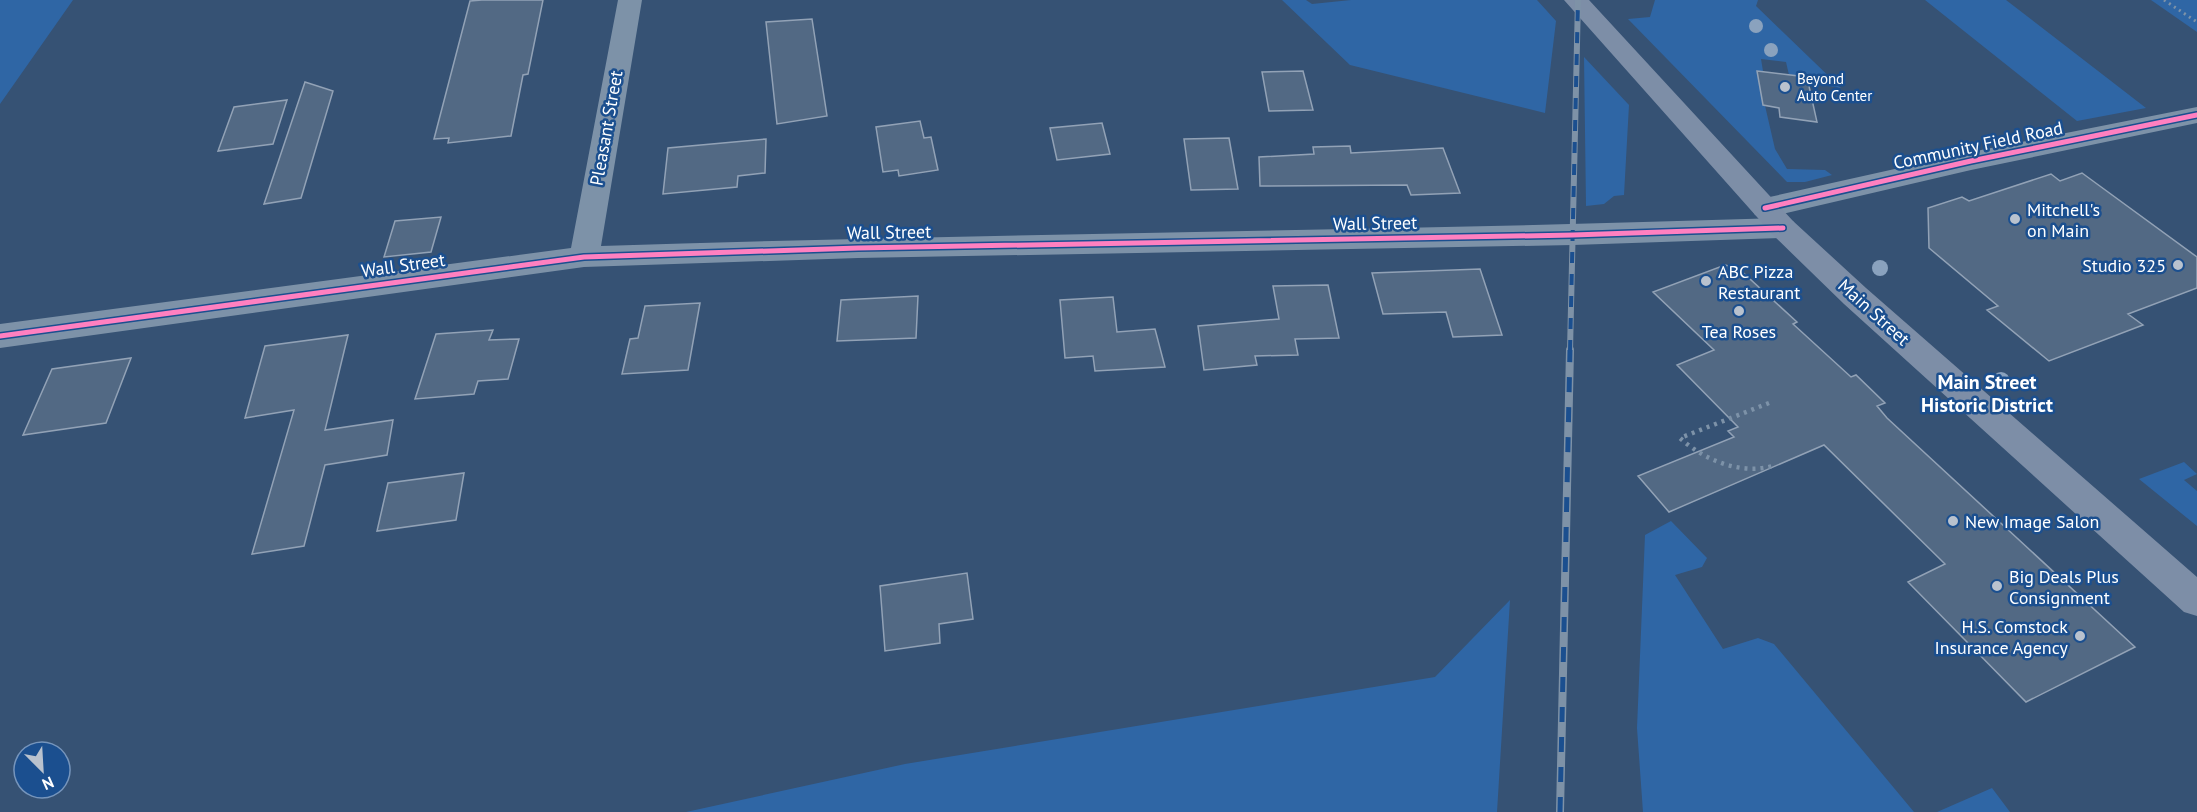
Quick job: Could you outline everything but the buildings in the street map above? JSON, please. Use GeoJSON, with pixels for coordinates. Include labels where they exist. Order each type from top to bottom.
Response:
{"type":"FeatureCollection","features":[{"type":"Feature","properties":{"kind":"main road","name":"Main Street"},"geometry":{"type":"LineString","coordinates":[[1576,0],[1774,218],[1855,296],[2197,600]]}},
{"type":"Feature","properties":{"kind":"street","name":"Pleasant Street"},"geometry":{"type":"LineString","coordinates":[[584,256],[630,0]]}},
{"type":"Feature","properties":{"kind":"street","name":"Community Field Road"},"geometry":{"type":"LineString","coordinates":[[1774,218],[1971,160],[2197,114]]}},
{"type":"Feature","properties":{"kind":"street","name":"Wall Street"},"geometry":{"type":"LineString","coordinates":[[0,336],[584,256],[870,247],[1573,235],[1774,218]]}},
{"type":"Feature","properties":{"kind":"path"},"geometry":{"type":"LineString","coordinates":[[2164,0],[2197,22]]}},
{"type":"Feature","properties":{"kind":"path"},"geometry":{"type":"LineString","coordinates":[[1769,403],[1680,438],[1697,453],[1740,467],[1756,470],[1776,465]]}},
{"type":"Feature","properties":{"kind":"shaded area"},"geometry":{"type":"Polygon","coordinates":[[[0,0],[73,0],[0,104],[0,0]]]}},
{"type":"Feature","properties":{"kind":"shaded area"},"geometry":{"type":"Polygon","coordinates":[[[1282,0],[1306,0],[1312,4],[1351,0],[1537,0],[1556,21],[1545,113],[1350,65],[1282,0]]]}},
{"type":"Feature","properties":{"kind":"shaded area"},"geometry":{"type":"Polygon","coordinates":[[[1655,0],[1758,0],[1756,6],[1841,88],[1809,83],[1807,77],[1789,75],[1786,62],[1761,59],[1763,71],[1757,71],[1775,149],[1787,169],[1825,170],[1832,175],[1805,182],[1787,182],[1628,19],[1650,17],[1655,0]]]}},
{"type":"Feature","properties":{"kind":"shaded area"},"geometry":{"type":"Polygon","coordinates":[[[1925,0],[2006,0],[2146,108],[2077,121],[1925,0]]]}},
{"type":"Feature","properties":{"kind":"shaded area"},"geometry":{"type":"Polygon","coordinates":[[[2151,0],[2197,0],[2197,32],[2151,0]]]}},
{"type":"Feature","properties":{"kind":"shaded area"},"geometry":{"type":"Polygon","coordinates":[[[1584,57],[1629,105],[1624,195],[1614,196],[1604,204],[1586,206],[1584,57]]]}},
{"type":"Feature","properties":{"kind":"shaded area"},"geometry":{"type":"Polygon","coordinates":[[[2184,462],[2197,474],[2184,480],[2197,491],[2197,526],[2139,479],[2184,462]]]}},
{"type":"Feature","properties":{"kind":"shaded area"},"geometry":{"type":"Polygon","coordinates":[[[1671,521],[1707,558],[1702,567],[1675,575],[1723,649],[1758,638],[1774,644],[1914,812],[1643,812],[1637,728],[1645,535],[1671,521]]]}},
{"type":"Feature","properties":{"kind":"shaded area"},"geometry":{"type":"Polygon","coordinates":[[[1510,600],[1497,812],[686,812],[905,764],[1435,677],[1510,600]]]}},
{"type":"Feature","properties":{"kind":"shaded area"},"geometry":{"type":"Polygon","coordinates":[[[1992,788],[2010,812],[1937,812],[1992,788]]]}},
{"type":"Feature","properties":{"kind":"railway"},"geometry":{"type":"LineString","coordinates":[[1570,351],[1578,0]]}},
{"type":"Feature","properties":{"kind":"railway"},"geometry":{"type":"LineString","coordinates":[[1560,812],[1570,350]]}},
{"type":"Feature","properties":{"kind":"cycle path"},"geometry":{"type":"LineString","coordinates":[[1765,208],[1971,161],[2197,115]]}},
{"type":"Feature","properties":{"kind":"cycle path"},"geometry":{"type":"LineString","coordinates":[[0,336],[584,257],[858,248],[1573,235],[1783,228]]}},
{"type":"Feature","properties":{"kind":"place","name":"Beyond Auto Center"},"geometry":{"type":"Point","coordinates":[1785,87]}},
{"type":"Feature","properties":{"kind":"place","name":"Mitchell's on Main"},"geometry":{"type":"Point","coordinates":[2015,219]}},
{"type":"Feature","properties":{"kind":"place","name":"Studio 325"},"geometry":{"type":"Point","coordinates":[2178,265]}},
{"type":"Feature","properties":{"kind":"place","name":"ABC Pizza Restaurant"},"geometry":{"type":"Point","coordinates":[1706,281]}},
{"type":"Feature","properties":{"kind":"place","name":"Tea Roses"},"geometry":{"type":"Point","coordinates":[1739,311]}},
{"type":"Feature","properties":{"kind":"place","name":"New Image Salon"},"geometry":{"type":"Point","coordinates":[1953,521]}},
{"type":"Feature","properties":{"kind":"place","name":"Big Deals Plus Consignment"},"geometry":{"type":"Point","coordinates":[1997,586]}},
{"type":"Feature","properties":{"kind":"place","name":"H.S. Comstock Insurance Agency"},"geometry":{"type":"Point","coordinates":[2080,636]}},
{"type":"Feature","properties":{"kind":"district","name":"Main Street Historic District"},"geometry":{"type":"Point","coordinates":[1987,394]}}]}
